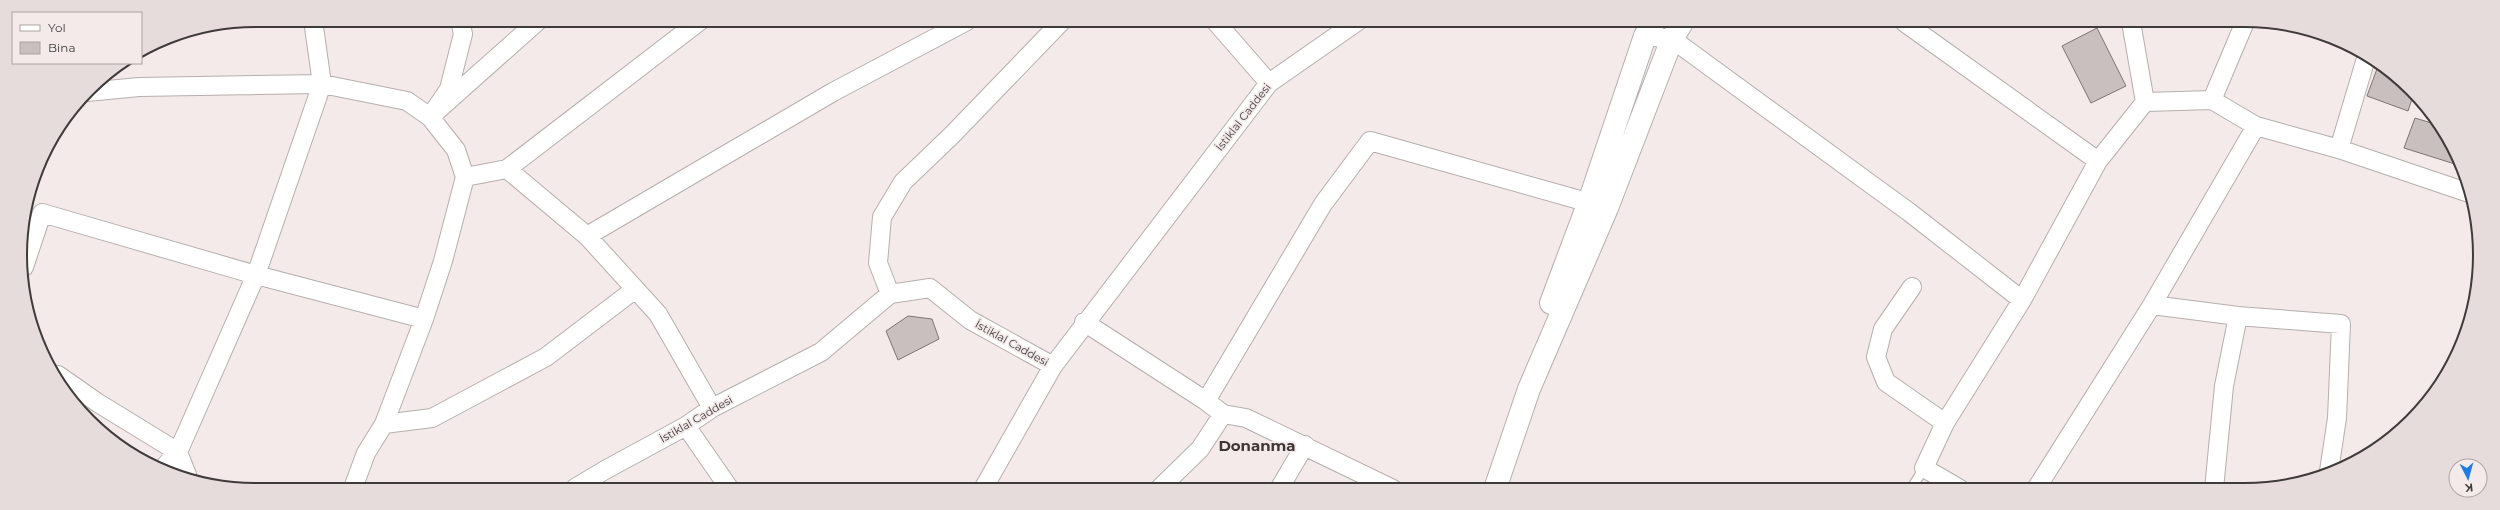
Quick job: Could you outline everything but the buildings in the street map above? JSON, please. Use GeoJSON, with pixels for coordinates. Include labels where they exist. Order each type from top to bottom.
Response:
{"type":"FeatureCollection","features":[{"type":"Feature","properties":{"kind":"street"},"geometry":{"type":"LineString","coordinates":[[166,465],[178,452],[256,275],[322,84],[314,27]]}},
{"type":"Feature","properties":{"kind":"street"},"geometry":{"type":"LineString","coordinates":[[430,117],[449,89],[463,34],[462,27]]}},
{"type":"Feature","properties":{"kind":"street"},"geometry":{"type":"LineString","coordinates":[[430,117],[531,27]]}},
{"type":"Feature","properties":{"kind":"street"},"geometry":{"type":"LineString","coordinates":[[465,177],[507,169],[692,27]]}},
{"type":"Feature","properties":{"kind":"street"},"geometry":{"type":"LineString","coordinates":[[587,236],[833,92],[956,27]]}},
{"type":"Feature","properties":{"kind":"street"},"geometry":{"type":"LineString","coordinates":[[890,294],[878,263],[882,217],[902,182],[952,135],[1056,27]]}},
{"type":"Feature","properties":{"kind":"street"},"geometry":{"type":"LineString","coordinates":[[1220,27],[1269,83]]}},
{"type":"Feature","properties":{"kind":"street","name":"İstiklal Caddesi"},"geometry":{"type":"LineString","coordinates":[[596,483],[712,408],[821,352],[890,294],[930,288],[970,320],[1053,366],[1084,322],[1269,83],[1349,27]]}},
{"type":"Feature","properties":{"kind":"street"},"geometry":{"type":"LineString","coordinates":[[1487,483],[1520,386],[1598,205],[1672,39],[1679,27]]}},
{"type":"Feature","properties":{"kind":"street"},"geometry":{"type":"LineString","coordinates":[[1911,27],[2098,161]]}},
{"type":"Feature","properties":{"kind":"street"},"geometry":{"type":"LineString","coordinates":[[1950,483],[1924,468],[1944,423],[2022,300],[2098,161],[2144,102],[2133,27]]}},
{"type":"Feature","properties":{"kind":"street"},"geometry":{"type":"LineString","coordinates":[[2212,100],[2243,27]]}},
{"type":"Feature","properties":{"kind":"street"},"geometry":{"type":"LineString","coordinates":[[1496,483],[1528,389],[1598,205],[1650,28],[1672,39],[1909,212],[2022,300]]}},
{"type":"Feature","properties":{"kind":"street"},"geometry":{"type":"LineString","coordinates":[[2339,149],[2365,61]]}},
{"type":"Feature","properties":{"kind":"street"},"geometry":{"type":"LineString","coordinates":[[97,91],[139,87],[322,84],[407,101],[430,117],[456,150],[465,177],[424,319],[384,424],[366,453],[354,483]]}},
{"type":"Feature","properties":{"kind":"street"},"geometry":{"type":"LineString","coordinates":[[2144,102],[2212,100],[2256,126],[2339,149],[2464,191]]}},
{"type":"Feature","properties":{"kind":"street"},"geometry":{"type":"LineString","coordinates":[[2040,483],[2152,305],[2256,126]]}},
{"type":"Feature","properties":{"kind":"street"},"geometry":{"type":"LineString","coordinates":[[1206,401],[1323,204],[1370,141],[1598,205]]}},
{"type":"Feature","properties":{"kind":"street"},"geometry":{"type":"LineString","coordinates":[[507,169],[587,236],[634,290],[658,314],[712,408]]}},
{"type":"Feature","properties":{"kind":"street"},"geometry":{"type":"LineString","coordinates":[[27,251],[35,210],[256,275],[424,319]]}},
{"type":"Feature","properties":{"kind":"street"},"geometry":{"type":"LineString","coordinates":[[1912,287],[1883,329],[1876,357],[1886,382],[1944,423]]}},
{"type":"Feature","properties":{"kind":"street"},"geometry":{"type":"LineString","coordinates":[[384,424],[432,418],[546,357],[634,290]]}},
{"type":"Feature","properties":{"kind":"street"},"geometry":{"type":"LineString","coordinates":[[2152,305],[2238,316],[2341,324],[2337,418],[2330,467]]}},
{"type":"Feature","properties":{"kind":"street"},"geometry":{"type":"LineString","coordinates":[[2215,483],[2224,386],[2238,316]]}},
{"type":"Feature","properties":{"kind":"street"},"geometry":{"type":"LineString","coordinates":[[1084,322],[1206,401],[1223,414],[1246,418],[1305,445],[1381,483]]}},
{"type":"Feature","properties":{"kind":"street"},"geometry":{"type":"LineString","coordinates":[[985,483],[1053,366]]}},
{"type":"Feature","properties":{"kind":"street"},"geometry":{"type":"LineString","coordinates":[[63,379],[98,403],[178,452],[186,472]]}},
{"type":"Feature","properties":{"kind":"street"},"geometry":{"type":"LineString","coordinates":[[1165,483],[1200,449],[1223,414]]}},
{"type":"Feature","properties":{"kind":"street"},"geometry":{"type":"LineString","coordinates":[[686,426],[726,483]]}},
{"type":"Feature","properties":{"kind":"street"},"geometry":{"type":"LineString","coordinates":[[1283,483],[1305,445]]}},
{"type":"Feature","properties":{"kind":"lane"},"geometry":{"type":"LineString","coordinates":[[1915,483],[1924,468]]}},
{"type":"Feature","properties":{"kind":"district","name":"Donanma"},"geometry":{"type":"Point","coordinates":[1257,445]}}]}
